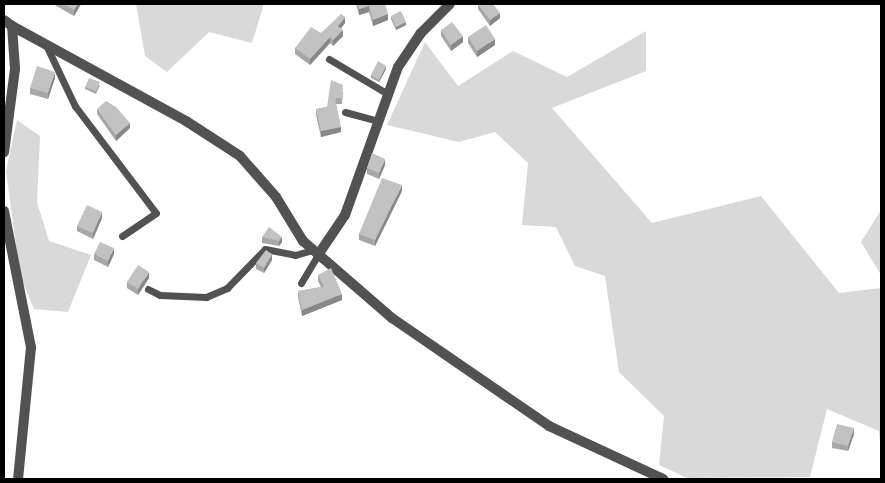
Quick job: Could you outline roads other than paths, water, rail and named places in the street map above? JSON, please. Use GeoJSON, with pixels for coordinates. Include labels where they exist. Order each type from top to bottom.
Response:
{"type":"FeatureCollection","features":[{"type":"Feature","properties":{"kind":"street"},"geometry":{"type":"LineString","coordinates":[[315,252],[340,226],[388,94],[412,45],[450,4]]}},
{"type":"Feature","properties":{"kind":"street"},"geometry":{"type":"LineString","coordinates":[[8,23],[240,156],[315,252],[392,318],[524,411],[570,438],[663,479]]}},
{"type":"Feature","properties":{"kind":"street"},"geometry":{"type":"LineString","coordinates":[[4,152],[13,93],[8,23]]}},
{"type":"Feature","properties":{"kind":"street"},"geometry":{"type":"LineString","coordinates":[[4,211],[31,348],[18,479]]}},
{"type":"Feature","properties":{"kind":"lane"},"geometry":{"type":"LineString","coordinates":[[44,42],[75,106],[156,213],[122,236]]}},
{"type":"Feature","properties":{"kind":"lane"},"geometry":{"type":"LineString","coordinates":[[329,60],[388,94]]}},
{"type":"Feature","properties":{"kind":"lane"},"geometry":{"type":"LineString","coordinates":[[345,112],[379,121]]}},
{"type":"Feature","properties":{"kind":"lane"},"geometry":{"type":"LineString","coordinates":[[148,289],[160,295],[206,297],[227,288],[265,249],[295,255],[315,252]]}},
{"type":"Feature","properties":{"kind":"lane"},"geometry":{"type":"LineString","coordinates":[[301,283],[315,252]]}}]}
